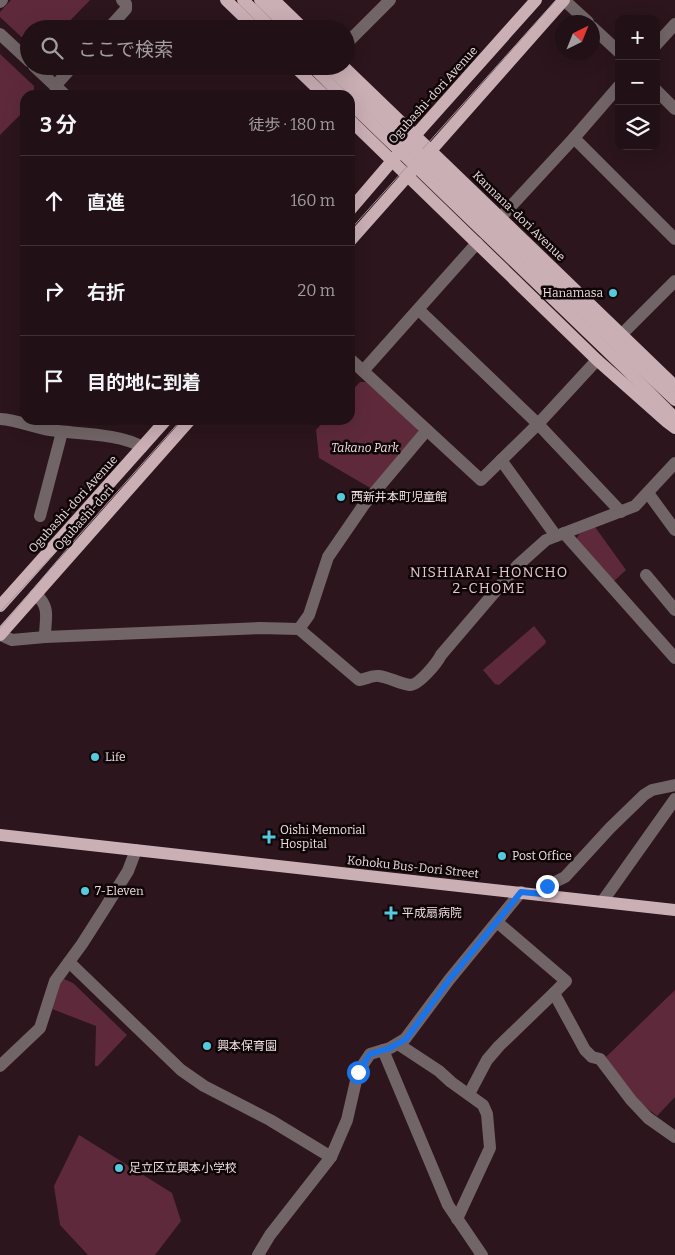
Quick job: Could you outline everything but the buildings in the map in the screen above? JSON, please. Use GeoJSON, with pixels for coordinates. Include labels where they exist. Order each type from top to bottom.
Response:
{"type":"FeatureCollection","features":[{"type":"Feature","properties":{"kind":"main road"},"geometry":{"type":"LineString","coordinates":[[226,0],[247,20]]}},
{"type":"Feature","properties":{"kind":"main road"},"geometry":{"type":"LineString","coordinates":[[243,0],[264,20]]}},
{"type":"Feature","properties":{"kind":"main road"},"geometry":{"type":"LineString","coordinates":[[260,0],[281,20]]}},
{"type":"Feature","properties":{"kind":"main road"},"geometry":{"type":"LineString","coordinates":[[274,0],[295,20]]}},
{"type":"Feature","properties":{"kind":"main road","name":"Ogubashi-dori Avenue"},"geometry":{"type":"LineString","coordinates":[[355,204],[536,0]]}},
{"type":"Feature","properties":{"kind":"main road"},"geometry":{"type":"LineString","coordinates":[[355,234],[564,0]]}},
{"type":"Feature","properties":{"kind":"main road"},"geometry":{"type":"LineString","coordinates":[[303,75],[319,90]]}},
{"type":"Feature","properties":{"kind":"main road"},"geometry":{"type":"LineString","coordinates":[[321,75],[337,90]]}},
{"type":"Feature","properties":{"kind":"main road","name":"Kannana-dori Avenue"},"geometry":{"type":"LineString","coordinates":[[337,75],[352,90]]}},
{"type":"Feature","properties":{"kind":"main road","name":"Kannana-dori Avenue"},"geometry":{"type":"LineString","coordinates":[[353,75],[675,386]]}},
{"type":"Feature","properties":{"kind":"main road","name":"Kannana-dori Avenue"},"geometry":{"type":"LineString","coordinates":[[355,93],[637,372]]}},
{"type":"Feature","properties":{"kind":"main road"},"geometry":{"type":"LineString","coordinates":[[355,108],[637,372],[675,400]]}},
{"type":"Feature","properties":{"kind":"main road"},"geometry":{"type":"LineString","coordinates":[[355,125],[597,360],[675,428]]}},
{"type":"Feature","properties":{"kind":"main road"},"geometry":{"type":"LineString","coordinates":[[637,372],[675,418]]}},
{"type":"Feature","properties":{"kind":"main road","name":"Ogubashi-dori Avenue"},"geometry":{"type":"LineString","coordinates":[[0,606],[162,425]]}},
{"type":"Feature","properties":{"kind":"main road","name":"Ogubashi-dori"},"geometry":{"type":"LineString","coordinates":[[0,635],[186,425]]}},
{"type":"Feature","properties":{"kind":"main road","name":"Kohoku Bus-Dori Street"},"geometry":{"type":"LineString","coordinates":[[0,835],[675,910]]}},
{"type":"Feature","properties":{"kind":"street"},"geometry":{"type":"LineString","coordinates":[[116,20],[126,9],[126,4],[122,0]]}},
{"type":"Feature","properties":{"kind":"street"},"geometry":{"type":"LineString","coordinates":[[564,0],[580,15]]}},
{"type":"Feature","properties":{"kind":"street"},"geometry":{"type":"LineString","coordinates":[[355,34],[384,2]]}},
{"type":"Feature","properties":{"kind":"street"},"geometry":{"type":"LineString","coordinates":[[660,41],[675,24]]}},
{"type":"Feature","properties":{"kind":"street"},"geometry":{"type":"LineString","coordinates":[[0,34],[20,53]]}},
{"type":"Feature","properties":{"kind":"street"},"geometry":{"type":"LineString","coordinates":[[600,34],[615,48]]}},
{"type":"Feature","properties":{"kind":"street"},"geometry":{"type":"LineString","coordinates":[[43,75],[59,90]]}},
{"type":"Feature","properties":{"kind":"street"},"geometry":{"type":"LineString","coordinates":[[55,86],[65,75]]}},
{"type":"Feature","properties":{"kind":"street"},"geometry":{"type":"LineString","coordinates":[[500,217],[574,138],[615,91]]}},
{"type":"Feature","properties":{"kind":"street"},"geometry":{"type":"LineString","coordinates":[[660,94],[675,109]]}},
{"type":"Feature","properties":{"kind":"street"},"geometry":{"type":"LineString","coordinates":[[574,138],[675,239]]}},
{"type":"Feature","properties":{"kind":"street"},"geometry":{"type":"LineString","coordinates":[[363,371],[477,243]]}},
{"type":"Feature","properties":{"kind":"street"},"geometry":{"type":"LineString","coordinates":[[622,334],[675,281]]}},
{"type":"Feature","properties":{"kind":"street"},"geometry":{"type":"LineString","coordinates":[[419,310],[538,424],[621,512]]}},
{"type":"Feature","properties":{"kind":"street"},"geometry":{"type":"LineString","coordinates":[[355,364],[481,480],[538,424],[597,360]]}},
{"type":"Feature","properties":{"kind":"street"},"geometry":{"type":"LineString","coordinates":[[0,419],[20,422]]}},
{"type":"Feature","properties":{"kind":"street"},"geometry":{"type":"LineString","coordinates":[[30,425],[47,430],[119,439],[142,447]]}},
{"type":"Feature","properties":{"kind":"street"},"geometry":{"type":"LineString","coordinates":[[299,629],[309,615],[328,556],[363,506],[427,430]]}},
{"type":"Feature","properties":{"kind":"street"},"geometry":{"type":"LineString","coordinates":[[40,516],[62,432]]}},
{"type":"Feature","properties":{"kind":"street"},"geometry":{"type":"LineString","coordinates":[[501,460],[560,534],[675,658]]}},
{"type":"Feature","properties":{"kind":"street"},"geometry":{"type":"LineString","coordinates":[[0,635],[12,640],[260,628],[299,629],[359,680],[376,675],[410,685],[417,683],[436,664],[518,565],[546,540],[635,506],[675,463]]}},
{"type":"Feature","properties":{"kind":"street"},"geometry":{"type":"LineString","coordinates":[[648,493],[675,530]]}},
{"type":"Feature","properties":{"kind":"street"},"geometry":{"type":"LineString","coordinates":[[646,575],[675,610]]}},
{"type":"Feature","properties":{"kind":"street"},"geometry":{"type":"LineString","coordinates":[[36,594],[47,608],[45,637]]}},
{"type":"Feature","properties":{"kind":"street"},"geometry":{"type":"LineString","coordinates":[[542,894],[547,886],[565,877],[610,828],[644,795],[652,790],[675,785]]}},
{"type":"Feature","properties":{"kind":"street"},"geometry":{"type":"LineString","coordinates":[[602,902],[675,799]]}},
{"type":"Feature","properties":{"kind":"street"},"geometry":{"type":"LineString","coordinates":[[0,1066],[40,1028],[55,981],[128,871],[136,850]]}},
{"type":"Feature","properties":{"kind":"street"},"geometry":{"type":"LineString","coordinates":[[258,1255],[270,1235],[331,1157],[347,1120],[358,1072],[370,1054],[398,1044],[406,1039],[449,980],[521,892]]}},
{"type":"Feature","properties":{"kind":"street"},"geometry":{"type":"LineString","coordinates":[[469,1094],[487,1060],[499,1046],[566,981],[496,922]]}},
{"type":"Feature","properties":{"kind":"street"},"geometry":{"type":"LineString","coordinates":[[69,962],[181,1070],[210,1090],[270,1120],[331,1157]]}},
{"type":"Feature","properties":{"kind":"street"},"geometry":{"type":"LineString","coordinates":[[554,993],[586,1050],[592,1057],[600,1059],[648,1118],[675,1137]]}},
{"type":"Feature","properties":{"kind":"street"},"geometry":{"type":"LineString","coordinates":[[398,1044],[439,1071],[451,1082],[484,1105],[487,1114],[490,1148],[457,1219]]}},
{"type":"Feature","properties":{"kind":"street"},"geometry":{"type":"LineString","coordinates":[[383,1050],[448,1205],[482,1255]]}},
{"type":"Feature","properties":{"kind":"green space"},"geometry":{"type":"Polygon","coordinates":[[[11,0],[90,0],[71,20],[20,20],[20,36],[0,17],[0,12],[11,0]]]}},
{"type":"Feature","properties":{"kind":"green space"},"geometry":{"type":"Polygon","coordinates":[[[0,54],[20,73],[20,75],[34,86],[34,90],[20,90],[20,115],[0,135],[0,54]]]}},
{"type":"Feature","properties":{"kind":"green space","name":"Takano Park"},"geometry":{"type":"Polygon","coordinates":[[[360,382],[366,382],[418,429],[418,434],[372,489],[319,458],[316,430],[320,425],[355,425],[355,388],[360,382]]]}},
{"type":"Feature","properties":{"kind":"green space"},"geometry":{"type":"Polygon","coordinates":[[[595,527],[626,570],[613,582],[576,540],[579,534],[595,527]]]}},
{"type":"Feature","properties":{"kind":"green space"},"geometry":{"type":"Polygon","coordinates":[[[534,626],[546,641],[545,644],[499,685],[495,684],[483,670],[534,626]]]}},
{"type":"Feature","properties":{"kind":"green space"},"geometry":{"type":"Polygon","coordinates":[[[64,979],[73,983],[127,1035],[98,1066],[95,1066],[96,1026],[52,1009],[60,984],[64,979]]]}},
{"type":"Feature","properties":{"kind":"green space"},"geometry":{"type":"Polygon","coordinates":[[[675,990],[675,1097],[657,1116],[628,1089],[606,1057],[675,990]]]}},
{"type":"Feature","properties":{"kind":"green space"},"geometry":{"type":"Polygon","coordinates":[[[79,1135],[172,1193],[181,1221],[155,1255],[88,1255],[60,1225],[54,1186],[79,1135]]]}},
{"type":"Feature","properties":{"kind":"tram line"},"geometry":{"type":"LineString","coordinates":[[355,224],[556,0]]}},
{"type":"Feature","properties":{"kind":"tram line"},"geometry":{"type":"LineString","coordinates":[[0,628],[177,425]]}},
{"type":"Feature","properties":{"kind":"tram line"},"geometry":{"type":"LineString","coordinates":[[0,612],[51,557]]}},
{"type":"Feature","properties":{"kind":"place","name":"Hanamasa"},"geometry":{"type":"Point","coordinates":[613,293]}},
{"type":"Feature","properties":{"kind":"place","name":"西新井本町児童館"},"geometry":{"type":"Point","coordinates":[341,497]}},
{"type":"Feature","properties":{"kind":"place","name":"Life"},"geometry":{"type":"Point","coordinates":[95,757]}},
{"type":"Feature","properties":{"kind":"place","name":"Oishi Memorial Hospital"},"geometry":{"type":"Point","coordinates":[269,837]}},
{"type":"Feature","properties":{"kind":"place","name":"Post Office"},"geometry":{"type":"Point","coordinates":[502,856]}},
{"type":"Feature","properties":{"kind":"place","name":"7-Eleven"},"geometry":{"type":"Point","coordinates":[85,891]}},
{"type":"Feature","properties":{"kind":"place","name":"平成扇病院"},"geometry":{"type":"Point","coordinates":[391,913]}},
{"type":"Feature","properties":{"kind":"place","name":"興本保育園"},"geometry":{"type":"Point","coordinates":[207,1046]}},
{"type":"Feature","properties":{"kind":"place","name":"足立区立興本小学校"},"geometry":{"type":"Point","coordinates":[119,1168]}},
{"type":"Feature","properties":{"kind":"district","name":"NISHIARAI-HONCHO 2-CHOME"},"geometry":{"type":"Point","coordinates":[489,580]}},
{"type":"Feature","properties":{"kind":"route"},"geometry":{"type":"LineString","coordinates":[[358,1072],[372,1052],[390,1048],[406,1039],[449,980],[521,892],[542,894],[547,886]]}}]}
